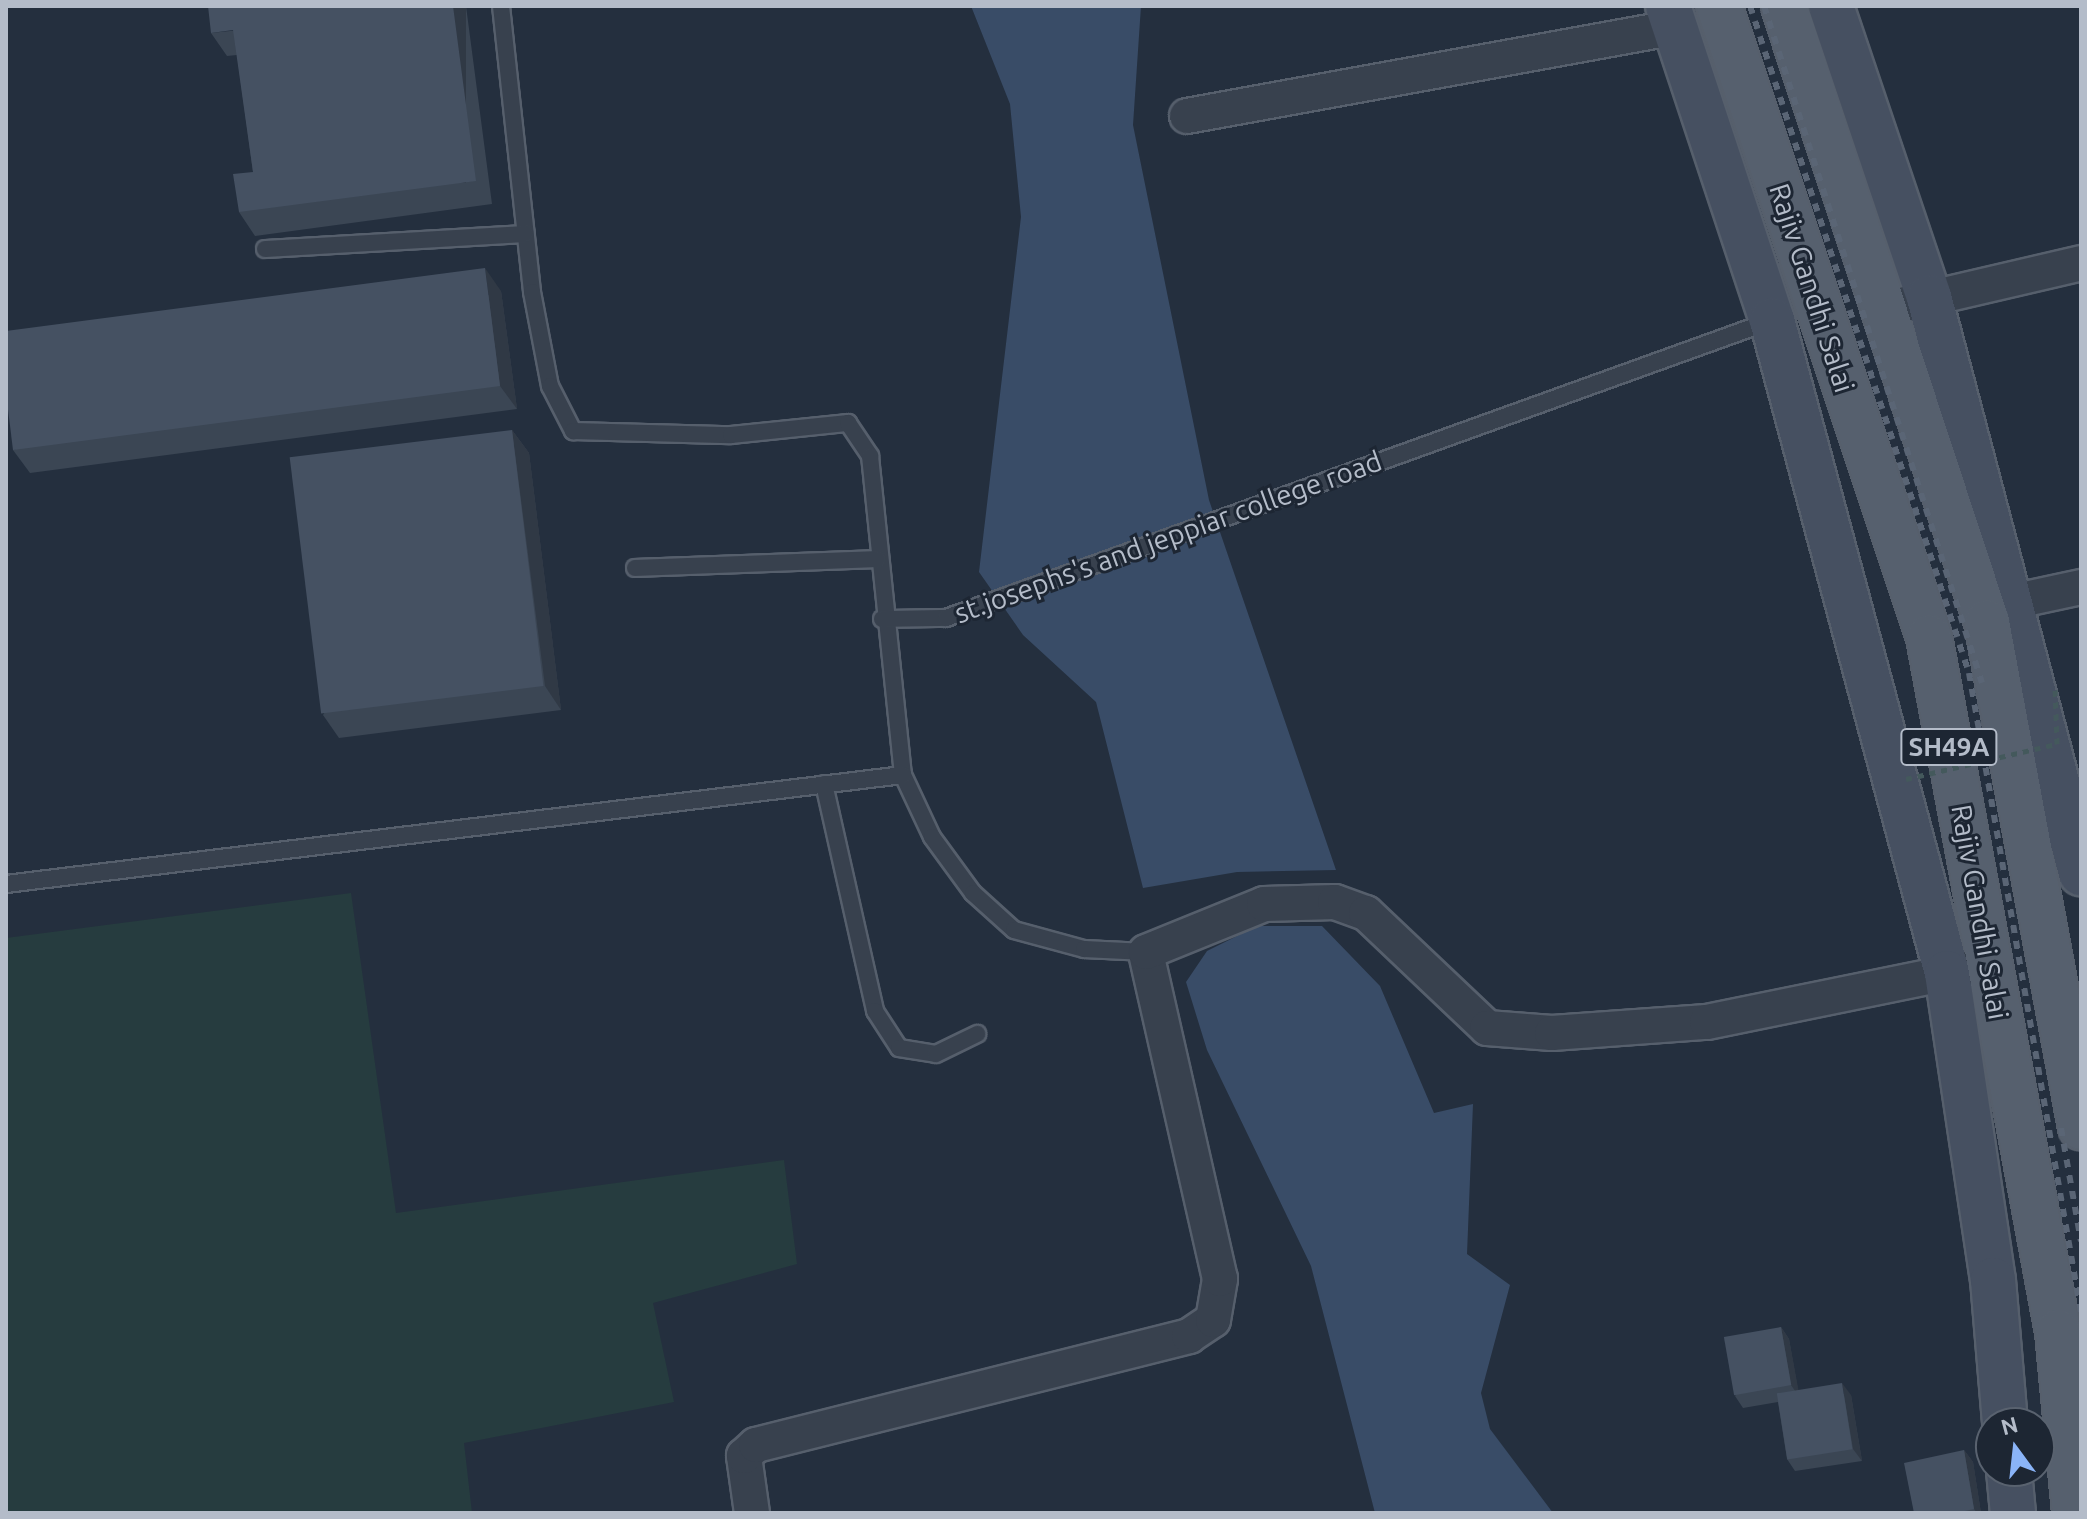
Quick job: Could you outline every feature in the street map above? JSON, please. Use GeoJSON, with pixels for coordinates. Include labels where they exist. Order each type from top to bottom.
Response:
{"type":"FeatureCollection","features":[{"type":"Feature","properties":{"kind":"main road","name":"Rajiv Gandhi Salai"},"geometry":{"type":"LineString","coordinates":[[1719,6],[1929,637],[2058,1332],[2075,1513]]}},
{"type":"Feature","properties":{"kind":"main road","name":"SH49A"},"geometry":{"type":"LineString","coordinates":[[1784,6],[1987,622],[2081,1127]]}},
{"type":"Feature","properties":{"kind":"street"},"geometry":{"type":"LineString","coordinates":[[1831,6],[1929,297],[2081,873]]}},
{"type":"Feature","properties":{"kind":"street"},"geometry":{"type":"LineString","coordinates":[[1187,116],[1672,17],[1772,320],[1947,973],[1993,1280],[2004,1407]]}},
{"type":"Feature","properties":{"kind":"street"},"geometry":{"type":"LineString","coordinates":[[1884,309],[2081,263]]}},
{"type":"Feature","properties":{"kind":"street"},"geometry":{"type":"LineString","coordinates":[[2011,602],[2081,587]]}},
{"type":"Feature","properties":{"kind":"street"},"geometry":{"type":"LineString","coordinates":[[752,1513],[744,1456],[756,1445],[1189,1336],[1213,1320],[1220,1279],[1146,952],[1264,904],[1335,902],[1366,913],[1487,1028],[1552,1033],[1707,1022],[1989,964]]}},
{"type":"Feature","properties":{"kind":"street"},"geometry":{"type":"LineString","coordinates":[[2011,1487],[2013,1513]]}},
{"type":"Feature","properties":{"kind":"lane"},"geometry":{"type":"LineString","coordinates":[[501,6],[526,234],[550,386],[573,431],[731,435],[848,423],[870,456],[882,619],[903,775],[932,837],[973,893],[1014,930],[1084,949],[1146,952]]}},
{"type":"Feature","properties":{"kind":"lane"},"geometry":{"type":"LineString","coordinates":[[265,249],[526,234]]}},
{"type":"Feature","properties":{"kind":"lane","name":"st.josephs's and jeppiar college road"},"geometry":{"type":"LineString","coordinates":[[882,619],[946,618],[1772,320]]}},
{"type":"Feature","properties":{"kind":"lane"},"geometry":{"type":"LineString","coordinates":[[635,568],[878,559]]}},
{"type":"Feature","properties":{"kind":"lane"},"geometry":{"type":"LineString","coordinates":[[6,884],[903,775]]}},
{"type":"Feature","properties":{"kind":"lane"},"geometry":{"type":"LineString","coordinates":[[824,784],[875,1011],[899,1048],[936,1054],[977,1034]]}},
{"type":"Feature","properties":{"kind":"path"},"geometry":{"type":"LineString","coordinates":[[1906,779],[2057,744],[2055,687]]}},
{"type":"Feature","properties":{"kind":"green space"},"geometry":{"type":"Polygon","coordinates":[[[351,893],[396,1213],[784,1160],[797,1264],[653,1303],[674,1402],[464,1443],[472,1513],[6,1513],[6,938],[351,893]]]}},
{"type":"Feature","properties":{"kind":"water"},"geometry":{"type":"Polygon","coordinates":[[[971,6],[1141,6],[1133,125],[1209,500],[1336,870],[1237,872],[1143,888],[1096,702],[1023,635],[979,572],[1021,217],[1010,104],[971,6]]]}},
{"type":"Feature","properties":{"kind":"water"},"geometry":{"type":"Polygon","coordinates":[[[1257,926],[1322,926],[1380,986],[1434,1113],[1473,1104],[1467,1254],[1510,1285],[1481,1393],[1490,1429],[1553,1513],[1375,1513],[1311,1266],[1207,1050],[1186,982],[1207,951],[1257,926]]]}},
{"type":"Feature","properties":{"kind":"building"},"geometry":{"type":"Polygon","coordinates":[[[208,6],[453,6],[476,181],[239,212],[233,174],[253,172],[233,30],[211,33],[208,6]]]}},
{"type":"Feature","properties":{"kind":"building"},"geometry":{"type":"Polygon","coordinates":[[[485,268],[500,386],[13,450],[6,393],[6,331],[485,268]]]}},
{"type":"Feature","properties":{"kind":"building"},"geometry":{"type":"Polygon","coordinates":[[[512,430],[543,686],[321,713],[290,457],[512,430]]]}},
{"type":"Feature","properties":{"kind":"building"},"geometry":{"type":"Polygon","coordinates":[[[1781,1327],[1791,1385],[1734,1395],[1724,1337],[1781,1327]]]}},
{"type":"Feature","properties":{"kind":"building"},"geometry":{"type":"Polygon","coordinates":[[[1842,1383],[1852,1449],[1787,1459],[1777,1393],[1842,1383]]]}},
{"type":"Feature","properties":{"kind":"building"},"geometry":{"type":"Polygon","coordinates":[[[1964,1450],[1974,1509],[1956,1513],[1914,1513],[1904,1463],[1964,1450]]]}},
{"type":"Feature","properties":{"kind":"railway"},"geometry":{"type":"LineString","coordinates":[[1750,6],[1969,673],[2081,1312]]}},
{"type":"Feature","properties":{"kind":"railway"},"geometry":{"type":"LineString","coordinates":[[1764,6],[1982,683]]}},
{"type":"Feature","properties":{"kind":"railway"},"geometry":{"type":"LineString","coordinates":[[2061,1128],[2081,1241]]}}]}
